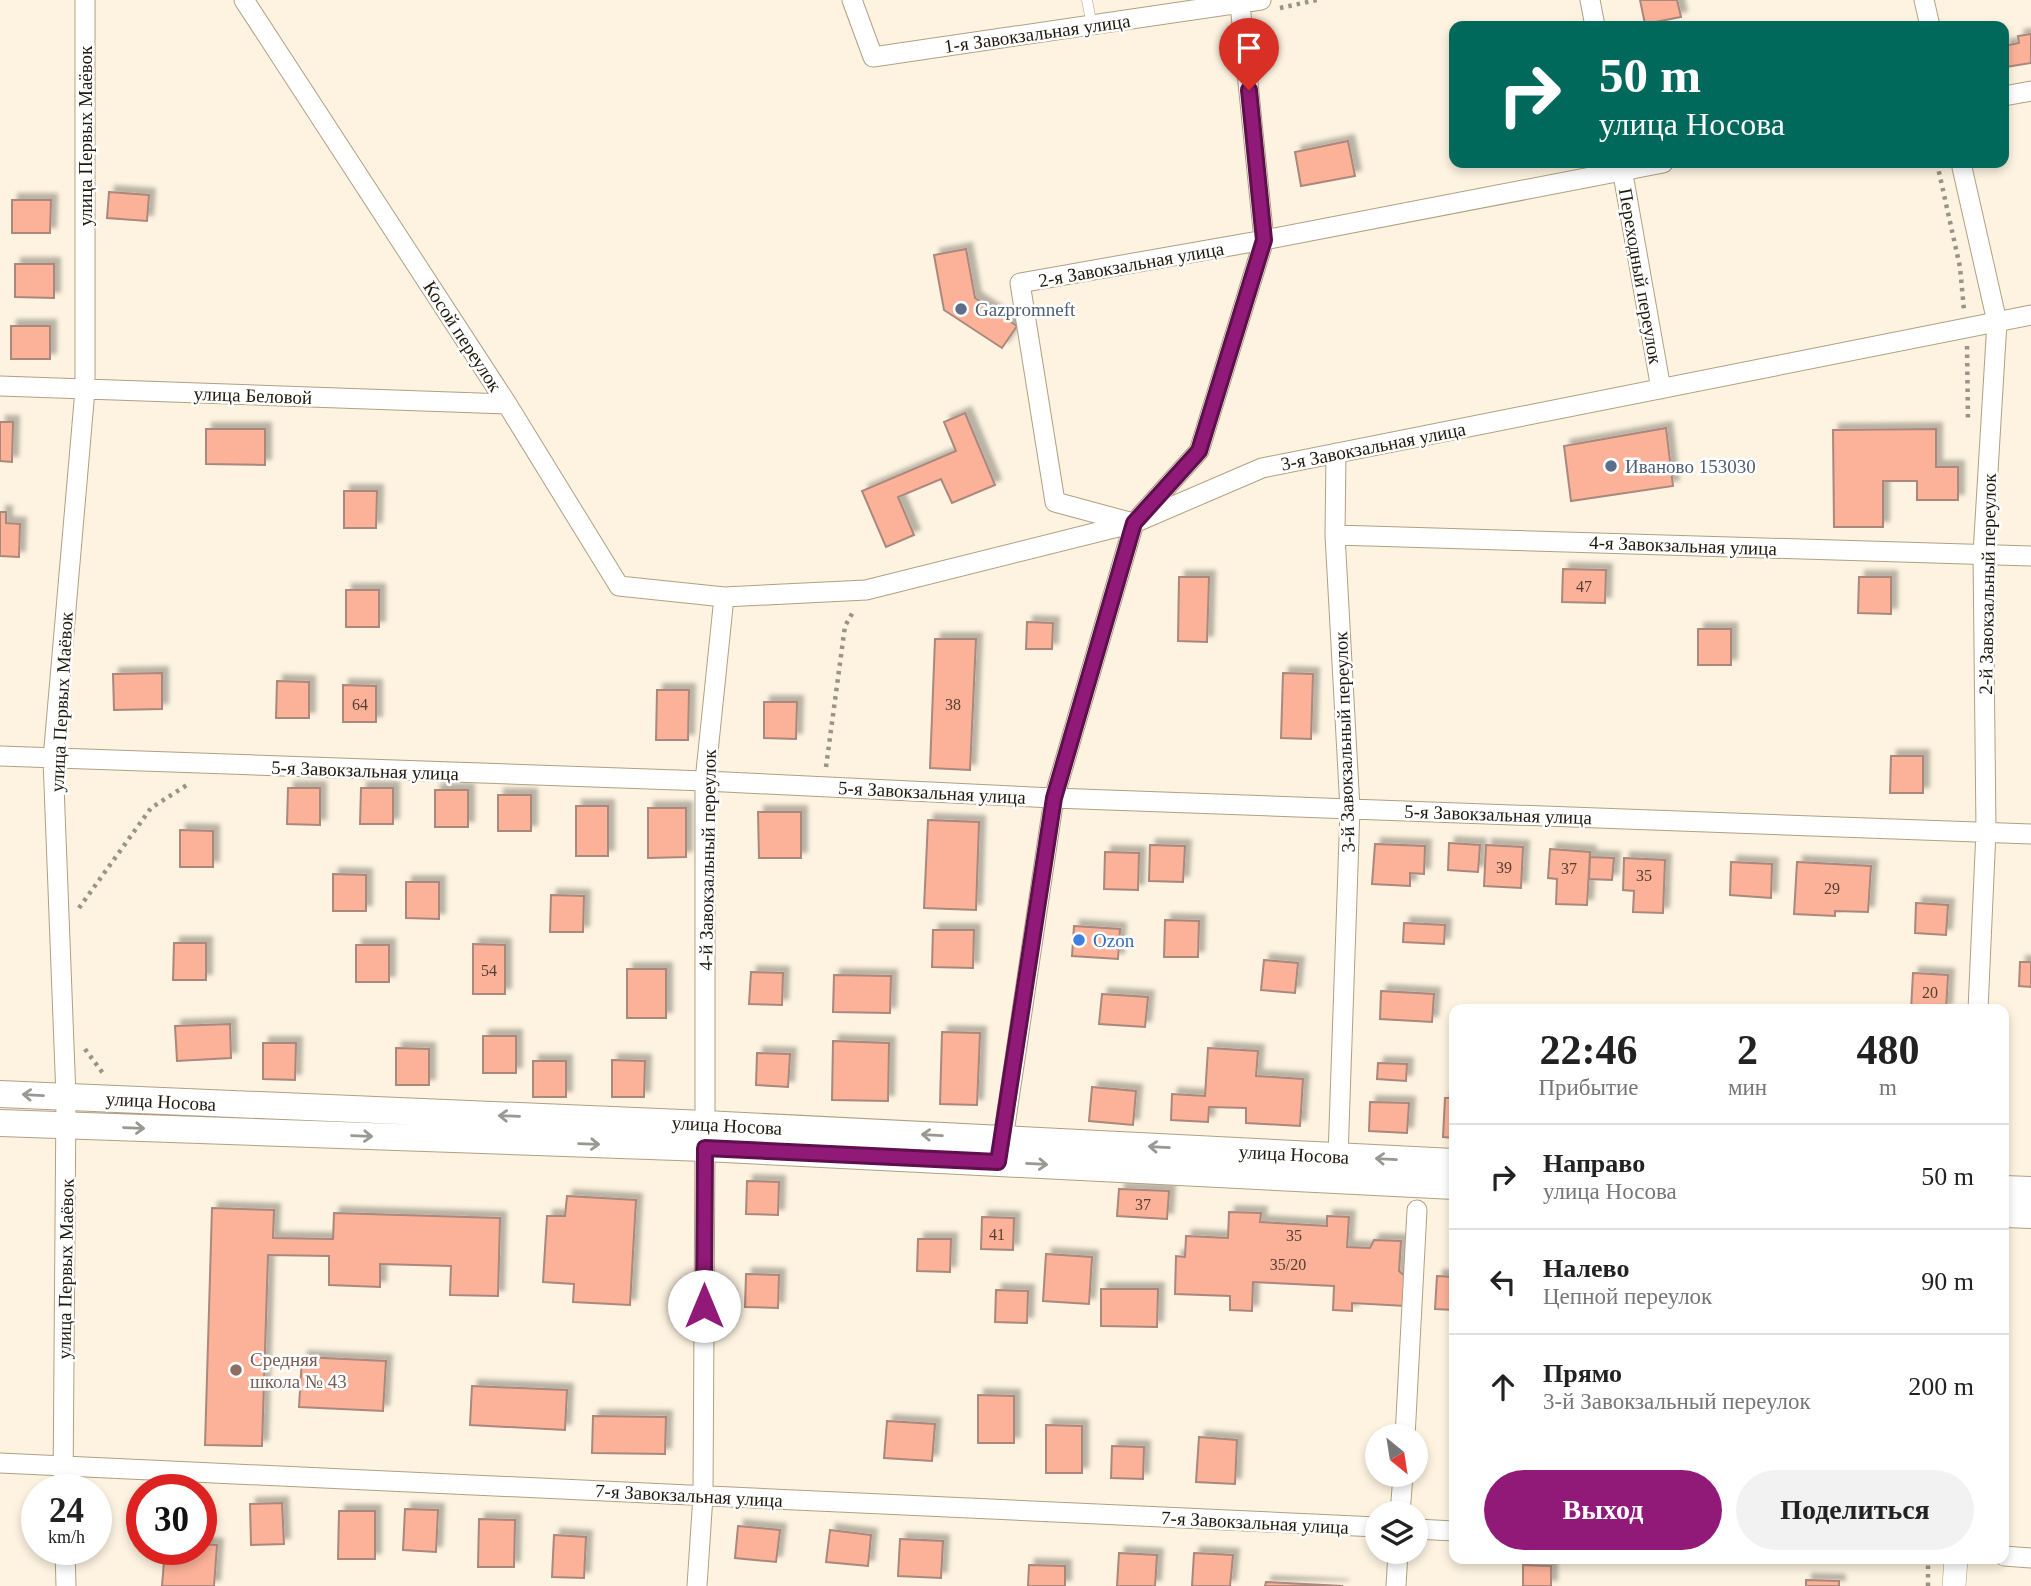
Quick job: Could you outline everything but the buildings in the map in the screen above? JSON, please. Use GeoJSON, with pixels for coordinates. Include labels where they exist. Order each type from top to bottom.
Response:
{"type":"FeatureCollection","features":[{"type":"Feature","properties":{"kind":"main road","name":"улица Носова"},"geometry":{"type":"LineString","coordinates":[[0,1094],[705,1136],[1338,1168],[1449,1185]]}},
{"type":"Feature","properties":{"kind":"main road","name":"улица Носова"},"geometry":{"type":"LineString","coordinates":[[0,1123],[705,1136]]}},
{"type":"Feature","properties":{"kind":"main road","name":"улица Носова"},"geometry":{"type":"LineString","coordinates":[[1338,1168],[1449,1162]]}},
{"type":"Feature","properties":{"kind":"main road"},"geometry":{"type":"LineString","coordinates":[[2009,1189],[2031,1190]]}},
{"type":"Feature","properties":{"kind":"main road"},"geometry":{"type":"LineString","coordinates":[[2009,1214],[2031,1215]]}},
{"type":"Feature","properties":{"kind":"street","name":"улица Первых Маёвок"},"geometry":{"type":"LineString","coordinates":[[63,1474],[66,1097],[53,759],[85,390],[85,0]]}},
{"type":"Feature","properties":{"kind":"street","name":"Косой переулок"},"geometry":{"type":"LineString","coordinates":[[244,0],[507,404],[619,586],[724,597]]}},
{"type":"Feature","properties":{"kind":"street","name":"1-я Завокзальная улица"},"geometry":{"type":"LineString","coordinates":[[852,0],[873,57],[1261,0]]}},
{"type":"Feature","properties":{"kind":"street"},"geometry":{"type":"LineString","coordinates":[[1590,0],[1594,21]]}},
{"type":"Feature","properties":{"kind":"street"},"geometry":{"type":"LineString","coordinates":[[1924,0],[1929,21]]}},
{"type":"Feature","properties":{"kind":"street"},"geometry":{"type":"LineString","coordinates":[[1000,1150],[1054,798],[1134,523],[1199,451],[1264,240],[1240,4]]}},
{"type":"Feature","properties":{"kind":"street"},"geometry":{"type":"LineString","coordinates":[[2009,95],[2031,91]]}},
{"type":"Feature","properties":{"kind":"street","name":"2-я Завокзальная улица"},"geometry":{"type":"LineString","coordinates":[[1134,523],[1055,502],[1020,283],[1264,240],[1616,168]]}},
{"type":"Feature","properties":{"kind":"street","name":"Переходный переулок"},"geometry":{"type":"LineString","coordinates":[[1621,168],[1661,388]]}},
{"type":"Feature","properties":{"kind":"street","name":"2-й Завокзальный переулок"},"geometry":{"type":"LineString","coordinates":[[1962,168],[1997,322],[1983,554],[1986,831],[1978,1004]]}},
{"type":"Feature","properties":{"kind":"street","name":"3-я Завокзальная улица"},"geometry":{"type":"LineString","coordinates":[[724,597],[866,590],[1134,523],[1262,468],[2031,315]]}},
{"type":"Feature","properties":{"kind":"street","name":"улица Беловой"},"geometry":{"type":"LineString","coordinates":[[0,386],[507,404]]}},
{"type":"Feature","properties":{"kind":"street","name":"3-й Завокзальный переулок"},"geometry":{"type":"LineString","coordinates":[[1336,453],[1335,534],[1350,809],[1338,1168]]}},
{"type":"Feature","properties":{"kind":"street","name":"4-я Завокзальная улица"},"geometry":{"type":"LineString","coordinates":[[1335,534],[2031,556]]}},
{"type":"Feature","properties":{"kind":"street","name":"4-й Завокзальный переулок"},"geometry":{"type":"LineString","coordinates":[[697,1586],[703,1496],[705,781],[724,597]]}},
{"type":"Feature","properties":{"kind":"street","name":"5-я Завокзальная улица"},"geometry":{"type":"LineString","coordinates":[[0,756],[2031,834]]}},
{"type":"Feature","properties":{"kind":"street"},"geometry":{"type":"LineString","coordinates":[[1406,1424],[1417,1210]]}},
{"type":"Feature","properties":{"kind":"street","name":"7-я Завокзальная улица"},"geometry":{"type":"LineString","coordinates":[[0,1463],[1365,1526]]}},
{"type":"Feature","properties":{"kind":"street"},"geometry":{"type":"LineString","coordinates":[[1428,1530],[1449,1531]]}},
{"type":"Feature","properties":{"kind":"street"},"geometry":{"type":"LineString","coordinates":[[2009,1556],[2031,1558]]}},
{"type":"Feature","properties":{"kind":"street"},"geometry":{"type":"LineString","coordinates":[[1396,1586],[1397,1564]]}},
{"type":"Feature","properties":{"kind":"street"},"geometry":{"type":"LineString","coordinates":[[1954,1586],[1956,1564]]}},
{"type":"Feature","properties":{"kind":"street"},"geometry":{"type":"LineString","coordinates":[[65,1565],[66,1586]]}},
{"type":"Feature","properties":{"kind":"lane"},"geometry":{"type":"LineString","coordinates":[[1087,0],[1092,26]]}},
{"type":"Feature","properties":{"kind":"path"},"geometry":{"type":"LineString","coordinates":[[823,787],[845,626],[866,590]]}},
{"type":"Feature","properties":{"kind":"path"},"geometry":{"type":"LineString","coordinates":[[60,934],[150,808],[220,765]]}},
{"type":"Feature","properties":{"kind":"path"},"geometry":{"type":"LineString","coordinates":[[1928,1564],[1928,1586]]}},
{"type":"Feature","properties":{"kind":"place","name":"Gazpromneft"},"geometry":{"type":"Point","coordinates":[961,309]}},
{"type":"Feature","properties":{"kind":"place","name":"Иваново 153030"},"geometry":{"type":"Point","coordinates":[1611,466]}},
{"type":"Feature","properties":{"kind":"place","name":"Ozon"},"geometry":{"type":"Point","coordinates":[1079,940]}},
{"type":"Feature","properties":{"kind":"place","name":"Средняя школа № 43"},"geometry":{"type":"Point","coordinates":[236,1370]}},
{"type":"Feature","properties":{"kind":"route"},"geometry":{"type":"LineString","coordinates":[[704,1306],[705,1148],[998,1162],[1054,798],[1134,523],[1199,451],[1264,240],[1249,90]]}}]}
